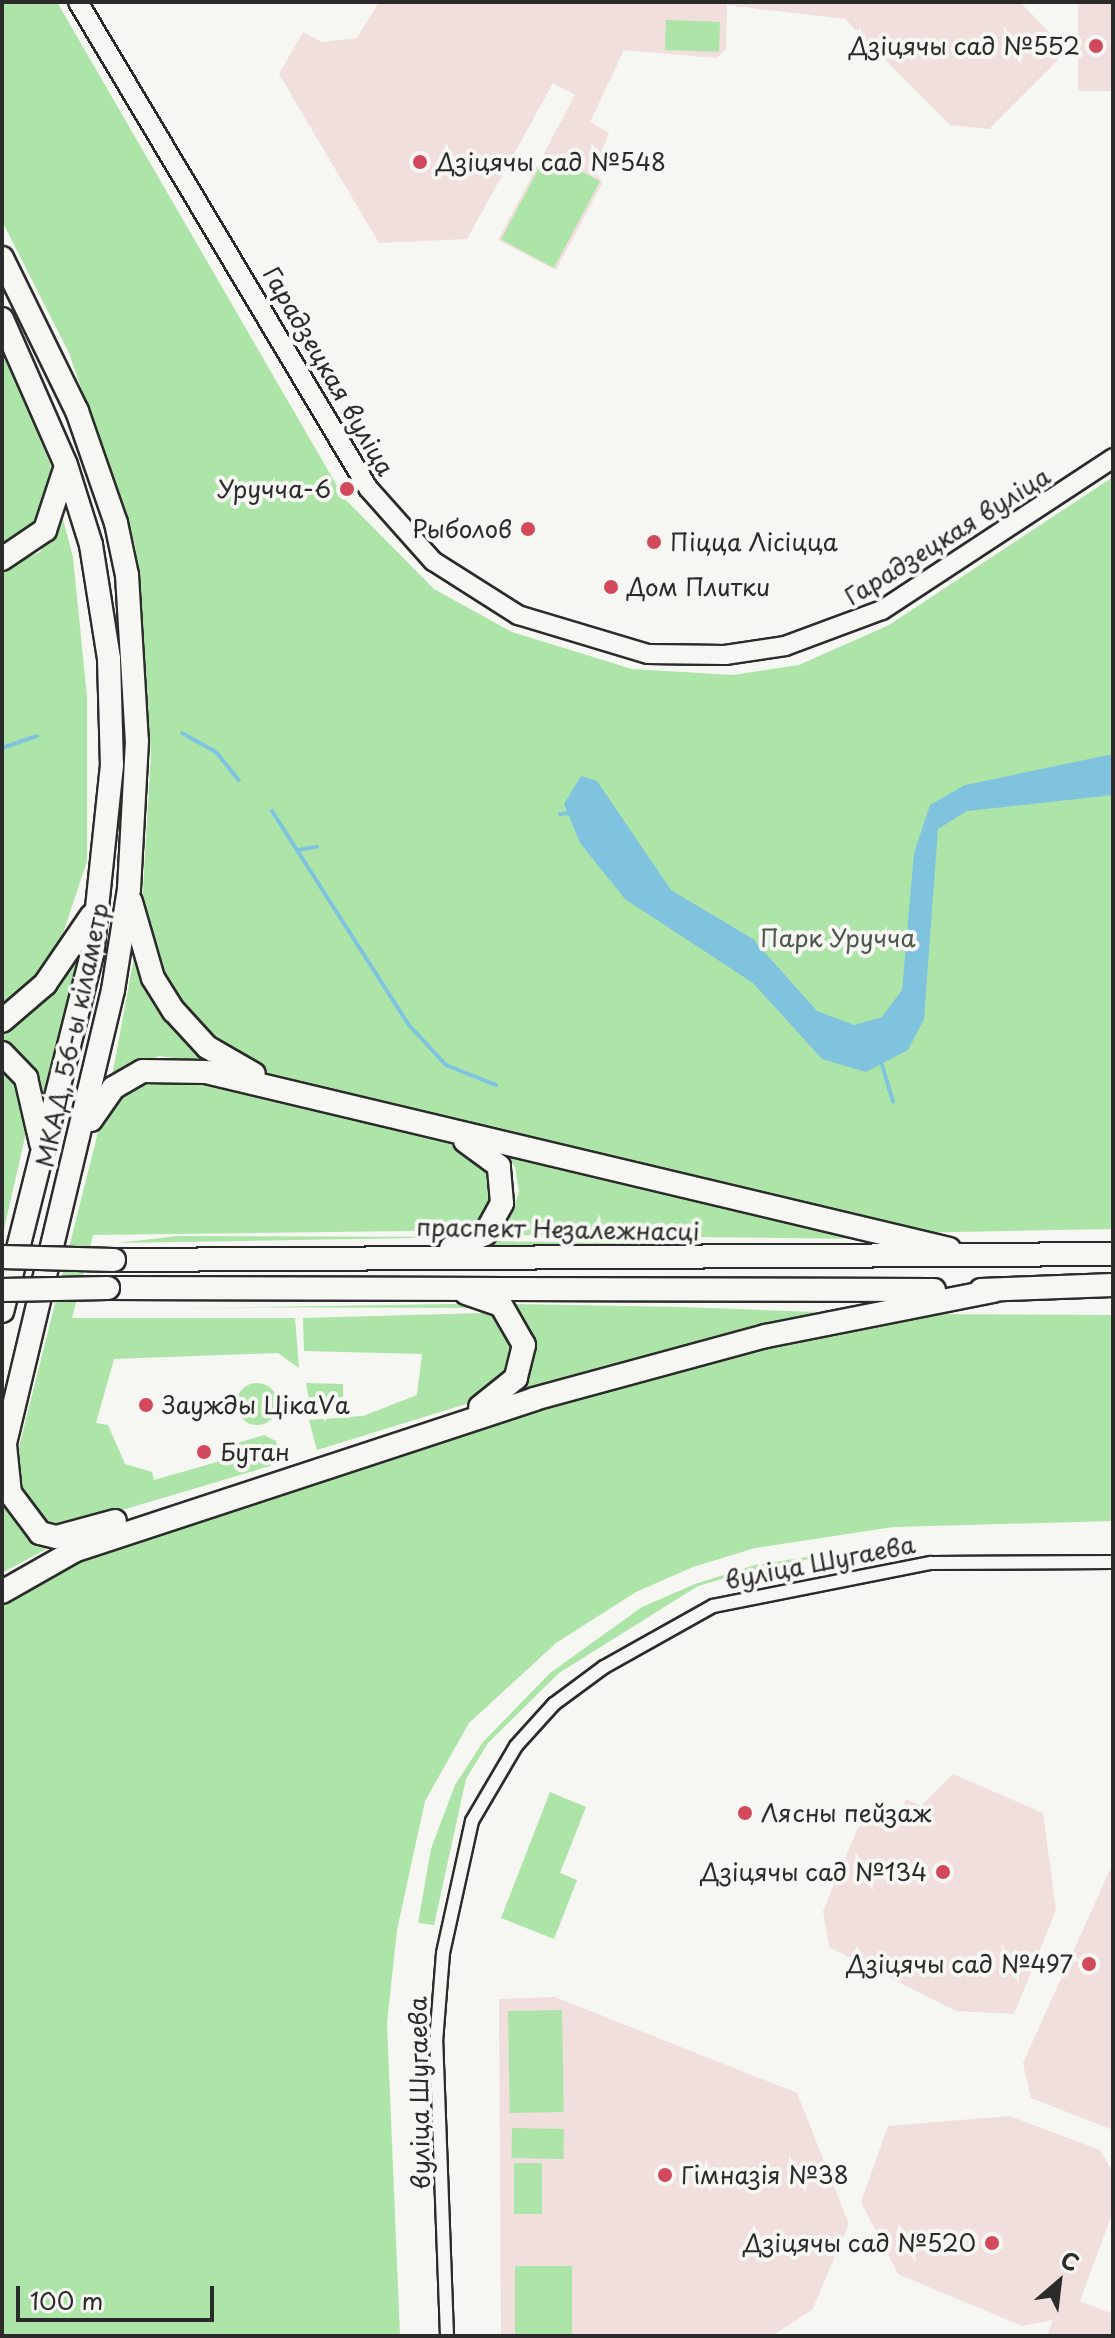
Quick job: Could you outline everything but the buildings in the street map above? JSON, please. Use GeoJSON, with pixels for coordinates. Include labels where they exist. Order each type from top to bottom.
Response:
{"type":"FeatureCollection","features":[{"type":"Feature","properties":{"kind":"highway","name":"МКАД, 56-ы кіламетр"},"geometry":{"type":"LineString","coordinates":[[2,258],[77,411],[127,575],[137,741],[129,889],[78,1144],[4,1451]]}},
{"type":"Feature","properties":{"kind":"highway","name":"МКАД, 56-ы кіламетр"},"geometry":{"type":"LineString","coordinates":[[2,319],[66,465],[91,545],[109,659],[112,765],[99,903],[2,1311]]}},
{"type":"Feature","properties":{"kind":"highway"},"geometry":{"type":"LineString","coordinates":[[2,559],[45,530],[66,465]]}},
{"type":"Feature","properties":{"kind":"highway"},"geometry":{"type":"LineString","coordinates":[[129,889],[153,978],[190,1031],[230,1064],[314,1095]]}},
{"type":"Feature","properties":{"kind":"highway"},"geometry":{"type":"LineString","coordinates":[[2,1021],[65,960],[99,903]]}},
{"type":"Feature","properties":{"kind":"highway"},"geometry":{"type":"LineString","coordinates":[[2,1053],[26,1078],[41,1148]]}},
{"type":"Feature","properties":{"kind":"highway"},"geometry":{"type":"LineString","coordinates":[[78,1144],[113,1088],[159,1068],[314,1095],[809,1221],[997,1260]]}},
{"type":"Feature","properties":{"kind":"highway"},"geometry":{"type":"LineString","coordinates":[[419,1123],[483,1149],[504,1179],[502,1203],[485,1234],[430,1252]]}},
{"type":"Feature","properties":{"kind":"highway","name":"праспект Незалежнасці"},"geometry":{"type":"LineString","coordinates":[[2,1257],[114,1260],[430,1252],[997,1260],[1113,1254]]}},
{"type":"Feature","properties":{"kind":"highway"},"geometry":{"type":"LineString","coordinates":[[2,1592],[76,1550],[483,1406],[510,1385],[524,1355],[517,1323],[493,1300],[438,1285]]}},
{"type":"Feature","properties":{"kind":"highway"},"geometry":{"type":"LineString","coordinates":[[2,1290],[438,1285],[994,1291],[1086,1285],[1113,1287]]}},
{"type":"Feature","properties":{"kind":"highway"},"geometry":{"type":"LineString","coordinates":[[4,1451],[19,1513],[56,1537],[297,1473],[534,1399],[766,1336],[994,1291]]}},
{"type":"Feature","properties":{"kind":"street","name":"Гарадзецкая вуліца"},"geometry":{"type":"LineString","coordinates":[[78,2],[368,488],[433,561],[518,615],[648,654],[725,655],[785,646],[882,610],[1113,458]]}},
{"type":"Feature","properties":{"kind":"street","name":"вуліца Шугаева"},"geometry":{"type":"LineString","coordinates":[[447,2336],[436,2042],[442,1966],[463,1849],[516,1746],[554,1704],[604,1667],[713,1606],[931,1563],[1113,1562]]}},
{"type":"Feature","properties":{"kind":"shaded area"},"geometry":{"type":"Polygon","coordinates":[[[379,2],[1020,2],[1059,42],[1057,61],[989,129],[950,125],[845,19],[727,5],[726,49],[717,58],[624,50],[590,122],[609,133],[594,170],[603,182],[556,270],[498,240],[575,95],[553,83],[467,239],[379,243],[279,74],[303,32],[322,42],[357,38],[379,2]]]}},
{"type":"Feature","properties":{"kind":"shaded area","name":"Дзіцячы сад №552"},"geometry":{"type":"Polygon","coordinates":[[[1078,2],[1113,2],[1113,91],[1078,91],[1078,2]]]}},
{"type":"Feature","properties":{"kind":"shaded area","name":"Дзіцячы сад №134"},"geometry":{"type":"Polygon","coordinates":[[[953,1774],[1043,1813],[1056,1910],[1014,2014],[956,2011],[829,1947],[823,1911],[858,1828],[880,1807],[899,1818],[906,1799],[921,1806],[953,1774]]]}},
{"type":"Feature","properties":{"kind":"shaded area","name":"Дзіцячы сад №497"},"geometry":{"type":"Polygon","coordinates":[[[1113,1863],[1113,2130],[1031,2098],[1023,2063],[1113,1863]]]}},
{"type":"Feature","properties":{"kind":"shaded area","name":"Гімназія №38"},"geometry":{"type":"Polygon","coordinates":[[[555,1997],[797,2093],[849,2224],[812,2310],[772,2336],[501,2336],[499,1999],[555,1997]]]}},
{"type":"Feature","properties":{"kind":"shaded area","name":"Дзіцячы сад №520"},"geometry":{"type":"Polygon","coordinates":[[[1009,2116],[1100,2150],[1113,2173],[1113,2211],[1080,2301],[1113,2314],[1113,2336],[1047,2336],[1053,2320],[1022,2326],[898,2274],[861,2202],[888,2126],[1009,2116]]]}},
{"type":"Feature","properties":{"kind":"green space","name":"Парк Уручча"},"geometry":{"type":"Polygon","coordinates":[[[2,2],[57,2],[344,498],[434,589],[512,632],[632,669],[733,675],[799,665],[889,625],[1113,477],[1113,1229],[904,1233],[270,1077],[230,1056],[168,991],[142,906],[151,754],[135,544],[69,353],[2,221],[2,2]]]}},
{"type":"Feature","properties":{"kind":"green space"},"geometry":{"type":"Polygon","coordinates":[[[666,20],[720,22],[719,52],[665,50],[666,20]]]}},
{"type":"Feature","properties":{"kind":"green space"},"geometry":{"type":"Polygon","coordinates":[[[547,153],[600,181],[554,268],[501,240],[547,153]]]}},
{"type":"Feature","properties":{"kind":"green space"},"geometry":{"type":"Polygon","coordinates":[[[2,350],[54,473],[42,519],[2,550],[2,350]]]}},
{"type":"Feature","properties":{"kind":"green space"},"geometry":{"type":"Polygon","coordinates":[[[61,512],[73,557],[87,697],[87,861],[51,970],[2,1012],[2,569],[40,552],[61,512]]]}},
{"type":"Feature","properties":{"kind":"green space"},"geometry":{"type":"Polygon","coordinates":[[[135,952],[214,1063],[159,1056],[112,1076],[135,952]]]}},
{"type":"Feature","properties":{"kind":"green space"},"geometry":{"type":"Polygon","coordinates":[[[78,958],[44,1096],[29,1062],[2,1044],[2,1030],[60,984],[78,958]]]}},
{"type":"Feature","properties":{"kind":"green space"},"geometry":{"type":"Polygon","coordinates":[[[2,1063],[18,1075],[30,1115],[2,1238],[2,1063]]]}},
{"type":"Feature","properties":{"kind":"green space"},"geometry":{"type":"Polygon","coordinates":[[[189,1077],[459,1143],[474,1149],[499,1185],[481,1230],[93,1235],[72,1318],[295,1318],[299,1368],[278,1353],[114,1359],[96,1423],[108,1425],[125,1464],[152,1472],[154,1480],[217,1462],[227,1446],[264,1435],[276,1441],[280,1455],[270,1466],[65,1527],[44,1526],[17,1493],[18,1451],[99,1128],[105,1110],[135,1081],[189,1077]]]}},
{"type":"Feature","properties":{"kind":"green space"},"geometry":{"type":"Polygon","coordinates":[[[500,1147],[754,1215],[868,1239],[503,1235],[519,1192],[515,1167],[500,1147]]]}},
{"type":"Feature","properties":{"kind":"green space"},"geometry":{"type":"Polygon","coordinates":[[[178,1236],[472,1237],[117,1243],[178,1236]]]}},
{"type":"Feature","properties":{"kind":"green space"},"geometry":{"type":"Polygon","coordinates":[[[497,1241],[690,1244],[884,1245],[490,1245],[497,1241]]]}},
{"type":"Feature","properties":{"kind":"green space"},"geometry":{"type":"Polygon","coordinates":[[[456,1304],[482,1308],[129,1307],[248,1307],[456,1304]]]}},
{"type":"Feature","properties":{"kind":"green space"},"geometry":{"type":"Polygon","coordinates":[[[511,1304],[816,1312],[522,1391],[532,1335],[511,1304]]]}},
{"type":"Feature","properties":{"kind":"green space"},"geometry":{"type":"Polygon","coordinates":[[[484,1313],[498,1318],[513,1354],[508,1376],[479,1400],[317,1450],[309,1420],[363,1416],[417,1395],[422,1354],[304,1351],[303,1318],[484,1313]]]}},
{"type":"Feature","properties":{"kind":"green space"},"geometry":{"type":"Polygon","coordinates":[[[910,1314],[1113,1315],[1113,1521],[893,1527],[755,1548],[693,1567],[636,1592],[556,1643],[469,1723],[425,1801],[397,1930],[387,2023],[400,2336],[2,2336],[2,1605],[44,1571],[364,1462],[763,1344],[910,1314]]]}},
{"type":"Feature","properties":{"kind":"green space"},"geometry":{"type":"Polygon","coordinates":[[[257,1383],[272,1389],[278,1404],[272,1419],[257,1425],[242,1419],[236,1404],[242,1389],[257,1383]]]}},
{"type":"Feature","properties":{"kind":"green space"},"geometry":{"type":"Polygon","coordinates":[[[306,1383],[343,1384],[343,1405],[310,1406],[306,1383]]]}},
{"type":"Feature","properties":{"kind":"green space"},"geometry":{"type":"Polygon","coordinates":[[[2,1497],[19,1528],[52,1546],[2,1573],[2,1497]]]}},
{"type":"Feature","properties":{"kind":"green space"},"geometry":{"type":"Polygon","coordinates":[[[895,1543],[897,1557],[835,1564],[833,1555],[767,1567],[768,1576],[735,1584],[733,1576],[698,1586],[559,1673],[488,1743],[466,1779],[434,1925],[418,1923],[431,1849],[455,1785],[483,1742],[550,1673],[642,1607],[695,1584],[755,1565],[895,1543]]]}},
{"type":"Feature","properties":{"kind":"green space"},"geometry":{"type":"Polygon","coordinates":[[[550,1792],[586,1807],[560,1873],[577,1880],[554,1939],[501,1918],[550,1792]]]}},
{"type":"Feature","properties":{"kind":"green space"},"geometry":{"type":"Polygon","coordinates":[[[562,2010],[564,2112],[510,2113],[508,2011],[562,2010]]]}},
{"type":"Feature","properties":{"kind":"green space"},"geometry":{"type":"Polygon","coordinates":[[[512,2128],[564,2129],[563,2159],[511,2158],[512,2128]]]}},
{"type":"Feature","properties":{"kind":"green space"},"geometry":{"type":"Polygon","coordinates":[[[514,2163],[542,2163],[542,2214],[514,2214],[514,2163]]]}},
{"type":"Feature","properties":{"kind":"green space"},"geometry":{"type":"Polygon","coordinates":[[[515,2266],[572,2266],[572,2336],[515,2336],[515,2266]]]}},
{"type":"Feature","properties":{"kind":"water"},"geometry":{"type":"Polygon","coordinates":[[[1113,754],[1113,795],[967,811],[938,829],[924,1019],[908,1050],[866,1072],[822,1059],[753,983],[625,899],[580,843],[564,804],[581,776],[597,781],[671,890],[753,939],[817,1011],[854,1025],[882,1017],[902,990],[914,853],[930,805],[965,785],[1113,754]]]}},
{"type":"Feature","properties":{"kind":"waterway"},"geometry":{"type":"LineString","coordinates":[[182,733],[216,752],[239,780]]}},
{"type":"Feature","properties":{"kind":"waterway"},"geometry":{"type":"LineString","coordinates":[[2,748],[37,736]]}},
{"type":"Feature","properties":{"kind":"waterway"},"geometry":{"type":"LineString","coordinates":[[272,811],[408,1024],[446,1065],[496,1085]]}},
{"type":"Feature","properties":{"kind":"waterway"},"geometry":{"type":"LineString","coordinates":[[560,814],[568,813]]}},
{"type":"Feature","properties":{"kind":"waterway"},"geometry":{"type":"LineString","coordinates":[[297,850],[317,847]]}},
{"type":"Feature","properties":{"kind":"waterway"},"geometry":{"type":"LineString","coordinates":[[882,1065],[893,1101]]}},
{"type":"Feature","properties":{"kind":"place","name":"Дзіцячы сад №552"},"geometry":{"type":"Point","coordinates":[1096,46]}},
{"type":"Feature","properties":{"kind":"place","name":"Дзіцячы сад №548"},"geometry":{"type":"Point","coordinates":[420,162]}},
{"type":"Feature","properties":{"kind":"place","name":"Уручча-6"},"geometry":{"type":"Point","coordinates":[347,489]}},
{"type":"Feature","properties":{"kind":"place","name":"Рыболов"},"geometry":{"type":"Point","coordinates":[528,529]}},
{"type":"Feature","properties":{"kind":"place","name":"Піцца Лісіцца"},"geometry":{"type":"Point","coordinates":[654,542]}},
{"type":"Feature","properties":{"kind":"place","name":"Дом Плитки"},"geometry":{"type":"Point","coordinates":[611,587]}},
{"type":"Feature","properties":{"kind":"place","name":"Заужды ЦікаVа"},"geometry":{"type":"Point","coordinates":[146,1405]}},
{"type":"Feature","properties":{"kind":"place","name":"Бутан"},"geometry":{"type":"Point","coordinates":[204,1452]}},
{"type":"Feature","properties":{"kind":"place","name":"Лясны пейзаж"},"geometry":{"type":"Point","coordinates":[745,1813]}},
{"type":"Feature","properties":{"kind":"place","name":"Дзіцячы сад №134"},"geometry":{"type":"Point","coordinates":[943,1872]}},
{"type":"Feature","properties":{"kind":"place","name":"Дзіцячы сад №497"},"geometry":{"type":"Point","coordinates":[1089,1964]}},
{"type":"Feature","properties":{"kind":"place","name":"Гімназія №38"},"geometry":{"type":"Point","coordinates":[665,2175]}},
{"type":"Feature","properties":{"kind":"place","name":"Дзіцячы сад №520"},"geometry":{"type":"Point","coordinates":[992,2243]}}]}
